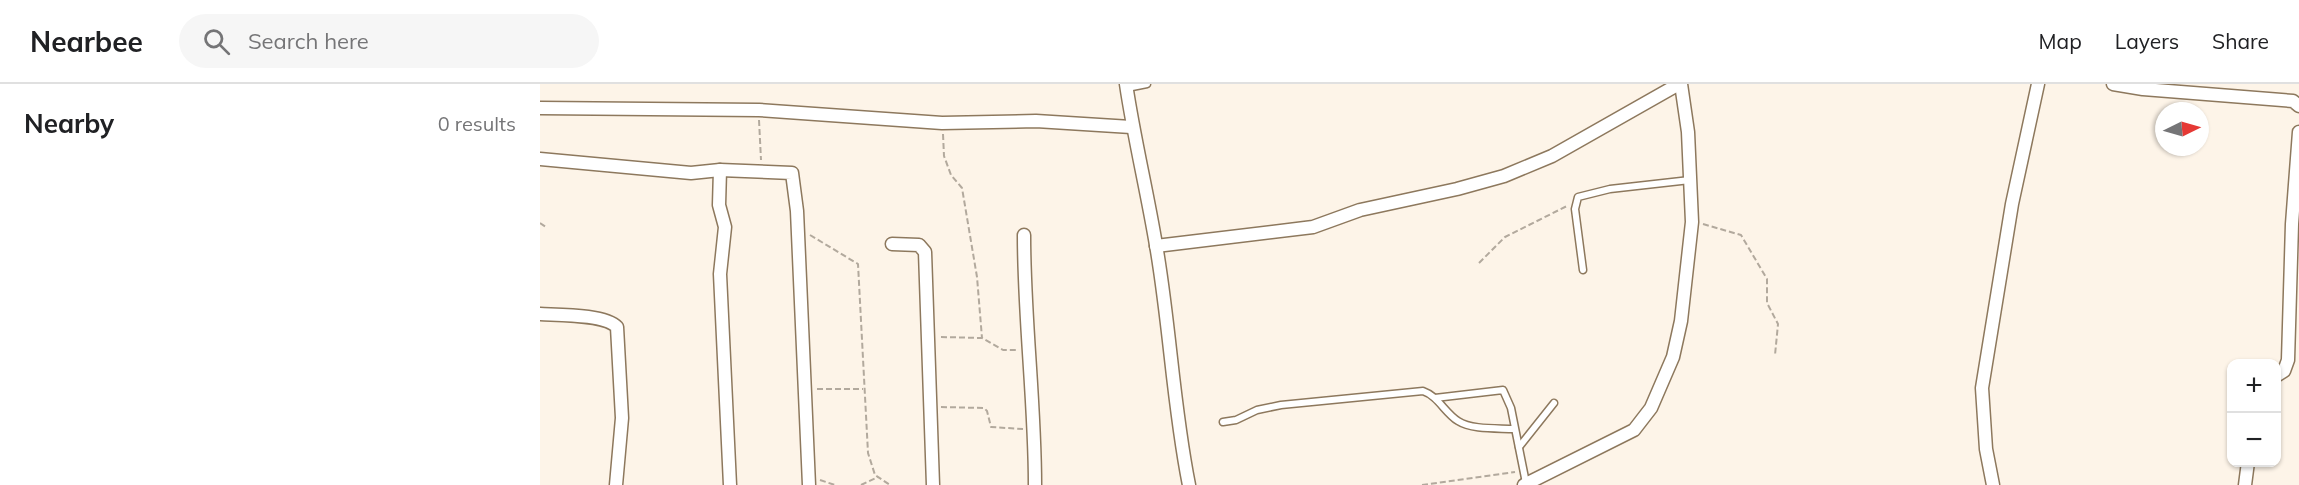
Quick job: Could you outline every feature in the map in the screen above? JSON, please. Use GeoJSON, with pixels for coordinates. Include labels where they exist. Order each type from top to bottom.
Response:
{"type":"FeatureCollection","features":[{"type":"Feature","properties":{"kind":"street"},"geometry":{"type":"LineString","coordinates":[[1156,246],[1313,227],[1360,210],[1457,189],[1504,176],[1552,156],[1680,84],[1688,132],[1692,222],[1677,340],[1646,417],[1634,430],[1525,480]]}},
{"type":"Feature","properties":{"kind":"street"},"geometry":{"type":"LineString","coordinates":[[1993,485],[1986,449],[1983,388],[2012,204],[2038,84]]}},
{"type":"Feature","properties":{"kind":"street"},"geometry":{"type":"LineString","coordinates":[[2113,84],[2144,89],[2293,101],[2299,106]]}},
{"type":"Feature","properties":{"kind":"street"},"geometry":{"type":"LineString","coordinates":[[1127,86],[1131,127],[1156,246],[1174,396],[1189,485]]}},
{"type":"Feature","properties":{"kind":"street"},"geometry":{"type":"LineString","coordinates":[[540,108],[759,110],[942,123],[1036,121],[1131,127]]}},
{"type":"Feature","properties":{"kind":"street"},"geometry":{"type":"LineString","coordinates":[[2281,373],[2288,360],[2292,224],[2299,132]]}},
{"type":"Feature","properties":{"kind":"street"},"geometry":{"type":"LineString","coordinates":[[540,159],[691,173],[720,170],[793,174],[802,390],[809,485]]}},
{"type":"Feature","properties":{"kind":"street"},"geometry":{"type":"LineString","coordinates":[[720,170],[718,203],[725,227],[720,274],[730,485]]}},
{"type":"Feature","properties":{"kind":"street"},"geometry":{"type":"LineString","coordinates":[[1024,236],[1035,485]]}},
{"type":"Feature","properties":{"kind":"street"},"geometry":{"type":"LineString","coordinates":[[892,244],[919,245],[925,252],[933,485]]}},
{"type":"Feature","properties":{"kind":"street"},"geometry":{"type":"LineString","coordinates":[[540,314],[594,318],[611,322],[616,327],[622,418],[616,485]]}},
{"type":"Feature","properties":{"kind":"street"},"geometry":{"type":"LineString","coordinates":[[2245,485],[2247,467]]}},
{"type":"Feature","properties":{"kind":"lane"},"geometry":{"type":"LineString","coordinates":[[1127,86],[1147,84]]}},
{"type":"Feature","properties":{"kind":"lane"},"geometry":{"type":"LineString","coordinates":[[1583,270],[1575,202],[1585,193],[1690,180]]}},
{"type":"Feature","properties":{"kind":"lane"},"geometry":{"type":"LineString","coordinates":[[1435,398],[1501,389],[1506,394],[1511,408],[1525,480]]}},
{"type":"Feature","properties":{"kind":"lane"},"geometry":{"type":"LineString","coordinates":[[1223,422],[1236,420],[1257,410],[1423,391],[1435,398],[1458,421],[1467,425],[1514,429]]}},
{"type":"Feature","properties":{"kind":"lane"},"geometry":{"type":"LineString","coordinates":[[1519,447],[1554,403]]}},
{"type":"Feature","properties":{"kind":"path"},"geometry":{"type":"LineString","coordinates":[[759,110],[762,171]]}},
{"type":"Feature","properties":{"kind":"path"},"geometry":{"type":"LineString","coordinates":[[942,123],[944,156],[951,175],[962,188],[970,250],[977,277],[982,338]]}},
{"type":"Feature","properties":{"kind":"path"},"geometry":{"type":"LineString","coordinates":[[1479,263],[1504,237],[1575,202]]}},
{"type":"Feature","properties":{"kind":"path"},"geometry":{"type":"LineString","coordinates":[[1692,222],[1741,235],[1763,270],[1768,286],[1767,303],[1778,324],[1775,355]]}},
{"type":"Feature","properties":{"kind":"path"},"geometry":{"type":"LineString","coordinates":[[540,224],[546,227]]}},
{"type":"Feature","properties":{"kind":"path"},"geometry":{"type":"LineString","coordinates":[[796,226],[858,264],[868,453],[878,477],[890,485]]}},
{"type":"Feature","properties":{"kind":"path"},"geometry":{"type":"LineString","coordinates":[[929,338],[982,338],[1003,350],[1023,351],[1028,358]]}},
{"type":"Feature","properties":{"kind":"path"},"geometry":{"type":"LineString","coordinates":[[802,390],[863,388]]}},
{"type":"Feature","properties":{"kind":"path"},"geometry":{"type":"LineString","coordinates":[[930,407],[974,406],[987,410],[991,427],[1034,429]]}},
{"type":"Feature","properties":{"kind":"path"},"geometry":{"type":"LineString","coordinates":[[861,485],[878,477]]}},
{"type":"Feature","properties":{"kind":"path"},"geometry":{"type":"LineString","coordinates":[[1422,485],[1525,480]]}}]}
